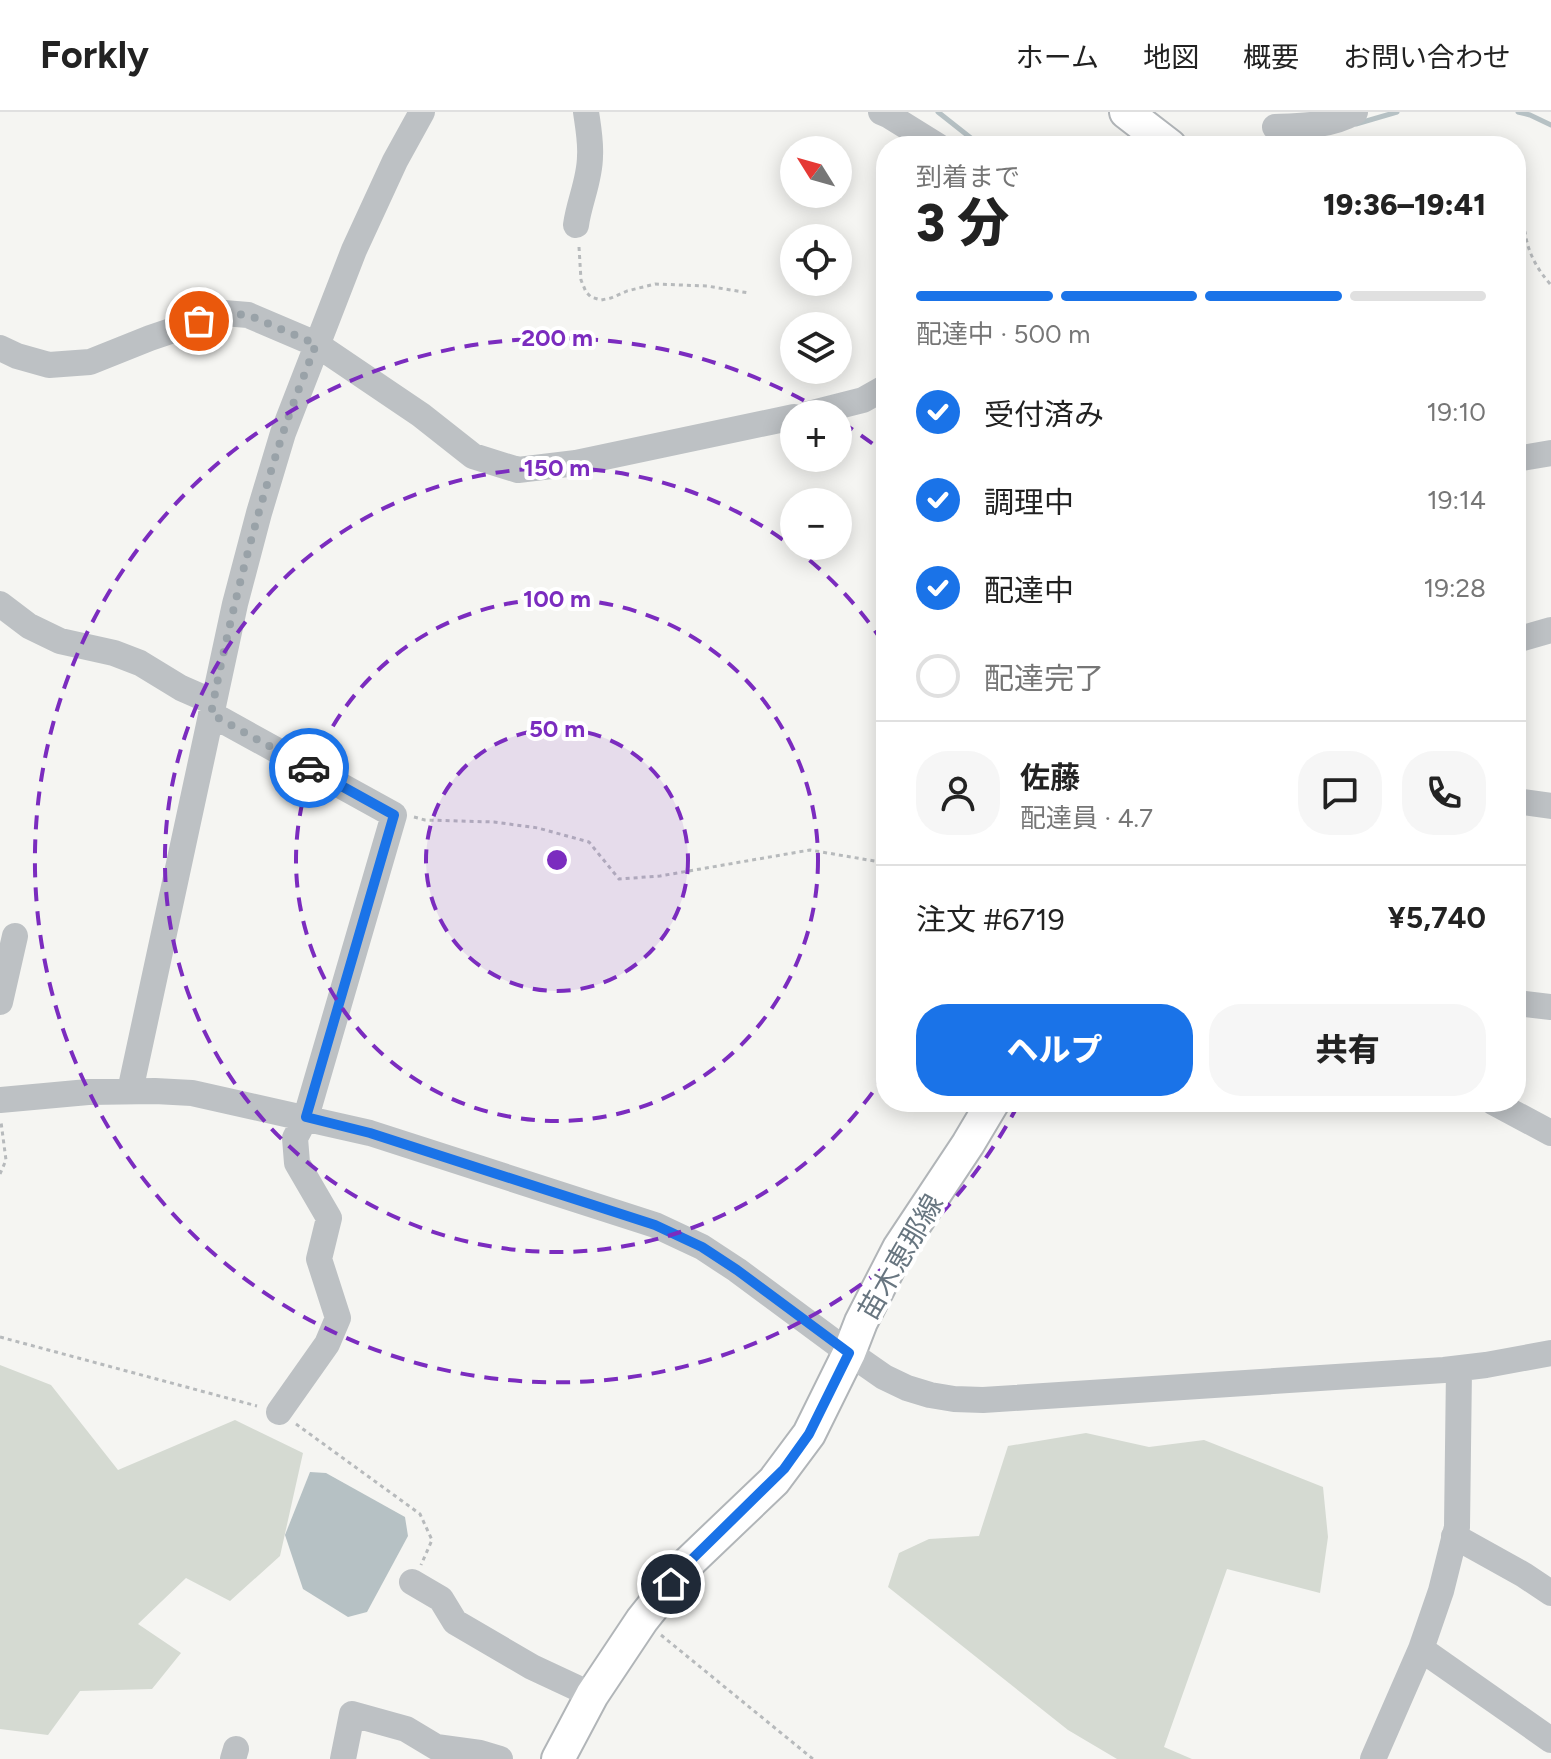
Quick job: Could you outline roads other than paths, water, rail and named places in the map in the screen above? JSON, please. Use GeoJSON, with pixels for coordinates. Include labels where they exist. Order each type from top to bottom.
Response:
{"type":"FeatureCollection","features":[{"type":"Feature","properties":{"kind":"main road"},"geometry":{"type":"LineString","coordinates":[[1126,112],[1157,136]]}},
{"type":"Feature","properties":{"kind":"main road","name":"苗木恵那線"},"geometry":{"type":"LineString","coordinates":[[558,1759],[592,1695],[642,1620],[685,1566],[784,1469],[809,1434],[899,1248],[987,1112]]}},
{"type":"Feature","properties":{"kind":"street"},"geometry":{"type":"LineString","coordinates":[[130,1091],[212,708],[259,513],[283,433],[316,344],[395,161],[422,112]]}},
{"type":"Feature","properties":{"kind":"street"},"geometry":{"type":"LineString","coordinates":[[576,225],[590,156],[586,112]]}},
{"type":"Feature","properties":{"kind":"street"},"geometry":{"type":"LineString","coordinates":[[881,112],[922,136]]}},
{"type":"Feature","properties":{"kind":"street"},"geometry":{"type":"LineString","coordinates":[[1275,129],[1307,126],[1344,118],[1355,112]]}},
{"type":"Feature","properties":{"kind":"street"},"geometry":{"type":"LineString","coordinates":[[0,348],[49,365],[90,362],[224,313],[248,315],[316,344],[421,415],[473,456],[518,470],[576,463],[780,420]]}},
{"type":"Feature","properties":{"kind":"street"},"geometry":{"type":"LineString","coordinates":[[852,403],[876,393]]}},
{"type":"Feature","properties":{"kind":"street"},"geometry":{"type":"LineString","coordinates":[[1526,457],[1551,453]]}},
{"type":"Feature","properties":{"kind":"street"},"geometry":{"type":"LineString","coordinates":[[0,604],[29,626],[60,641],[114,653],[140,663],[394,815],[306,1117],[295,1138],[297,1163],[329,1218],[319,1259],[338,1318],[327,1344],[279,1412]]}},
{"type":"Feature","properties":{"kind":"street"},"geometry":{"type":"LineString","coordinates":[[1526,637],[1551,630]]}},
{"type":"Feature","properties":{"kind":"street"},"geometry":{"type":"LineString","coordinates":[[1526,802],[1551,806]]}},
{"type":"Feature","properties":{"kind":"street"},"geometry":{"type":"LineString","coordinates":[[0,1002],[15,936]]}},
{"type":"Feature","properties":{"kind":"street"},"geometry":{"type":"LineString","coordinates":[[1526,1004],[1551,1007]]}},
{"type":"Feature","properties":{"kind":"street"},"geometry":{"type":"LineString","coordinates":[[0,1100],[88,1092],[192,1093],[370,1133],[655,1225],[702,1247],[737,1270],[884,1377],[907,1388],[954,1399],[983,1400],[1459,1369],[1551,1353]]}},
{"type":"Feature","properties":{"kind":"street"},"geometry":{"type":"LineString","coordinates":[[1512,1112],[1551,1133]]}},
{"type":"Feature","properties":{"kind":"street"},"geometry":{"type":"LineString","coordinates":[[1373,1759],[1421,1649],[1441,1591],[1457,1527],[1459,1369]]}},
{"type":"Feature","properties":{"kind":"street"},"geometry":{"type":"LineString","coordinates":[[1454,1536],[1551,1593]]}},
{"type":"Feature","properties":{"kind":"street"},"geometry":{"type":"LineString","coordinates":[[412,1582],[441,1599],[455,1622],[532,1667],[592,1695]]}},
{"type":"Feature","properties":{"kind":"street"},"geometry":{"type":"LineString","coordinates":[[1421,1649],[1551,1740]]}},
{"type":"Feature","properties":{"kind":"street"},"geometry":{"type":"LineString","coordinates":[[343,1759],[352,1714],[406,1729],[436,1747],[500,1759]]}},
{"type":"Feature","properties":{"kind":"waterway"},"geometry":{"type":"LineString","coordinates":[[938,112],[968,136]]}},
{"type":"Feature","properties":{"kind":"waterway"},"geometry":{"type":"LineString","coordinates":[[1356,124],[1397,112]]}},
{"type":"Feature","properties":{"kind":"waterway"},"geometry":{"type":"LineString","coordinates":[[1518,112],[1551,125]]}}]}
